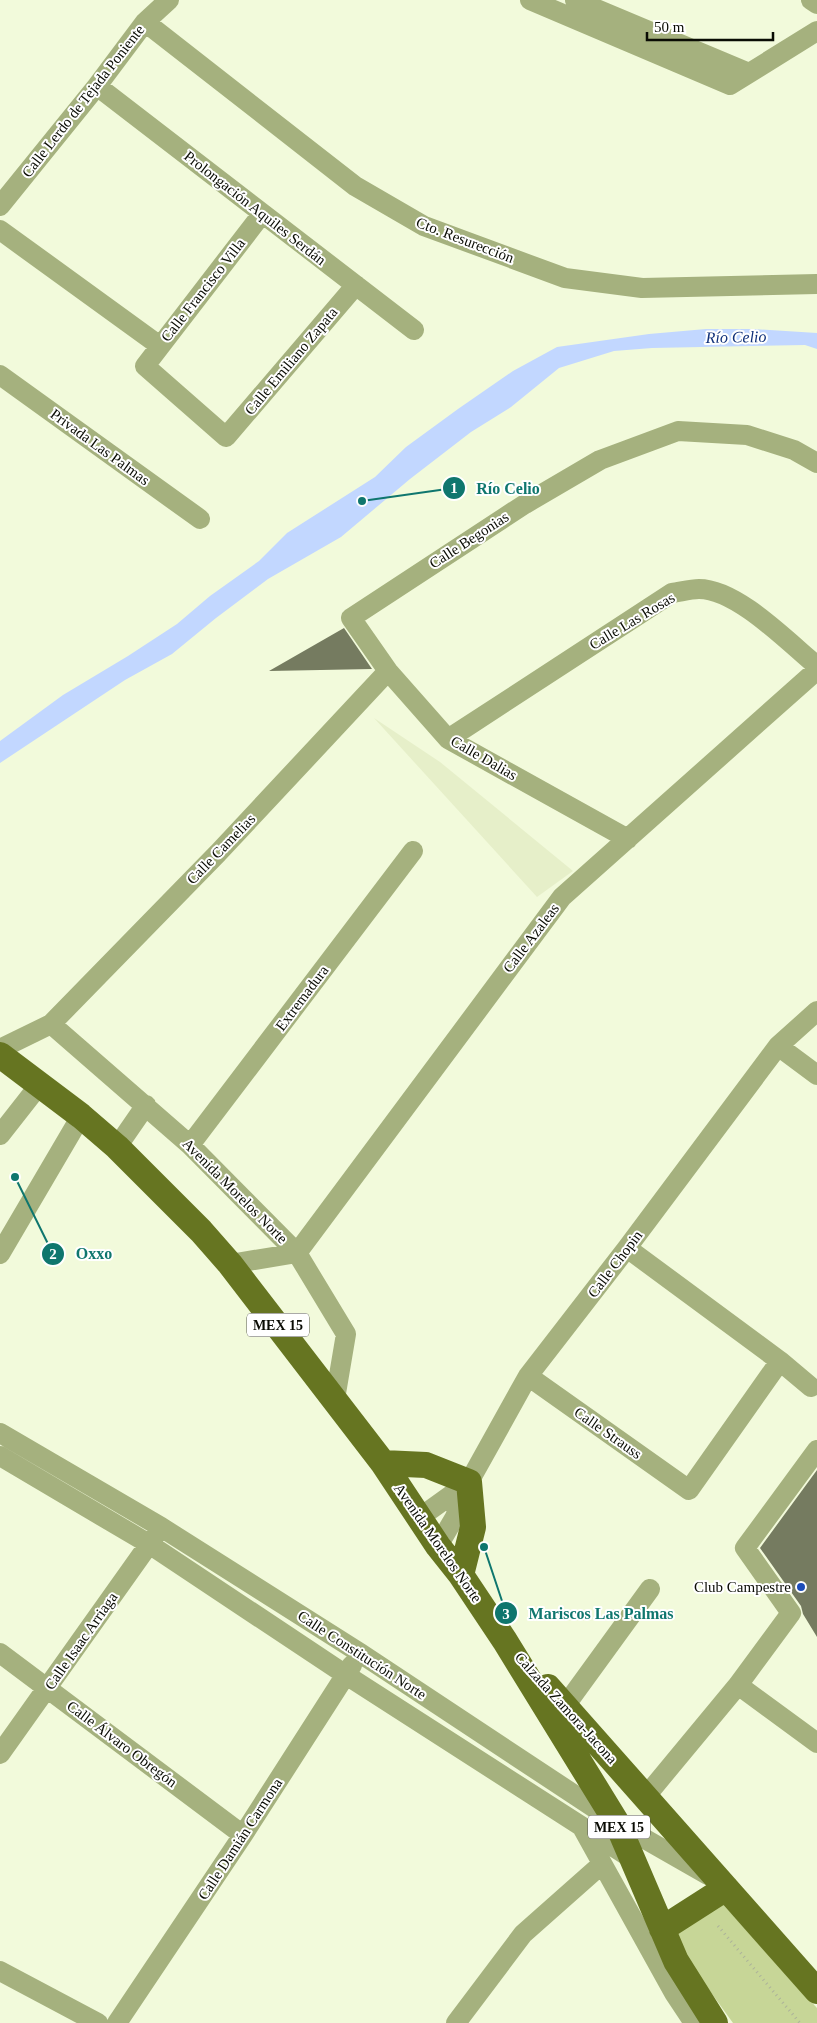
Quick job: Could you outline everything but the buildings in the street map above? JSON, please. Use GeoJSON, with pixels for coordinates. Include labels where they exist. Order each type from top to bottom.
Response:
{"type":"FeatureCollection","features":[{"type":"Feature","properties":{"kind":"main road","name":"Avenida Morelos Norte"},"geometry":{"type":"LineString","coordinates":[[0,1055],[81,1116],[117,1147],[201,1231],[230,1264],[383,1462],[438,1546],[461,1575],[505,1640]]}},
{"type":"Feature","properties":{"kind":"main road"},"geometry":{"type":"LineString","coordinates":[[383,1462],[426,1466],[469,1482],[473,1527],[461,1575]]}},
{"type":"Feature","properties":{"kind":"main road","name":"Calzada Zamora-Jacona"},"geometry":{"type":"LineString","coordinates":[[505,1640],[646,1796],[817,1991]]}},
{"type":"Feature","properties":{"kind":"main road","name":"Calzada Zamora-Jacona"},"geometry":{"type":"LineString","coordinates":[[505,1640],[617,1823],[676,1961],[715,2023]]}},
{"type":"Feature","properties":{"kind":"main road"},"geometry":{"type":"LineString","coordinates":[[662,1929],[723,1885]]}},
{"type":"Feature","properties":{"kind":"street","name":"Calle Lerdo de Tejada Poniente"},"geometry":{"type":"LineString","coordinates":[[0,206],[97,86],[145,22],[169,0]]}},
{"type":"Feature","properties":{"kind":"street"},"geometry":{"type":"LineString","coordinates":[[530,0],[730,85],[817,31]]}},
{"type":"Feature","properties":{"kind":"street"},"geometry":{"type":"LineString","coordinates":[[575,0],[749,73]]}},
{"type":"Feature","properties":{"kind":"street"},"geometry":{"type":"LineString","coordinates":[[811,0],[817,4]]}},
{"type":"Feature","properties":{"kind":"street","name":"Cto. Resurección"},"geometry":{"type":"LineString","coordinates":[[145,22],[355,186],[424,226],[565,278],[642,288],[817,284]]}},
{"type":"Feature","properties":{"kind":"street","name":"Prolongación Aquiles Serdán"},"geometry":{"type":"LineString","coordinates":[[97,86],[414,330]]}},
{"type":"Feature","properties":{"kind":"street","name":"Calle Francisco Villa"},"geometry":{"type":"LineString","coordinates":[[145,366],[262,214]]}},
{"type":"Feature","properties":{"kind":"street"},"geometry":{"type":"LineString","coordinates":[[0,230],[160,346]]}},
{"type":"Feature","properties":{"kind":"street","name":"Calle Emiliano Zapata"},"geometry":{"type":"LineString","coordinates":[[145,366],[226,437],[356,285]]}},
{"type":"Feature","properties":{"kind":"street","name":"Privada Las Palmas"},"geometry":{"type":"LineString","coordinates":[[0,375],[200,519]]}},
{"type":"Feature","properties":{"kind":"street","name":"Calle Begonias"},"geometry":{"type":"LineString","coordinates":[[351,618],[525,504],[600,460],[678,431],[747,435],[794,450],[817,463]]}},
{"type":"Feature","properties":{"kind":"street","name":"Calle Las Rosas"},"geometry":{"type":"LineString","coordinates":[[448,739],[672,593],[699,589],[723,595],[745,605],[817,668]]}},
{"type":"Feature","properties":{"kind":"street","name":"Calle Dalias"},"geometry":{"type":"LineString","coordinates":[[351,618],[388,671],[448,739],[628,839]]}},
{"type":"Feature","properties":{"kind":"street","name":"Calle Azaleas"},"geometry":{"type":"LineString","coordinates":[[297,1253],[562,897],[817,668]]}},
{"type":"Feature","properties":{"kind":"street","name":"Calle Camelias"},"geometry":{"type":"LineString","coordinates":[[0,1049],[51,1024],[218,853],[388,671]]}},
{"type":"Feature","properties":{"kind":"street","name":"Extremadura"},"geometry":{"type":"LineString","coordinates":[[190,1145],[413,851]]}},
{"type":"Feature","properties":{"kind":"street","name":"Calle Chopin"},"geometry":{"type":"LineString","coordinates":[[419,1518],[469,1482],[528,1376],[627,1248],[778,1046],[817,1011]]}},
{"type":"Feature","properties":{"kind":"street","name":"Avenida Morelos Norte"},"geometry":{"type":"LineString","coordinates":[[51,1024],[190,1145],[297,1253],[346,1334],[335,1399]]}},
{"type":"Feature","properties":{"kind":"street"},"geometry":{"type":"LineString","coordinates":[[778,1046],[817,1075]]}},
{"type":"Feature","properties":{"kind":"street"},"geometry":{"type":"LineString","coordinates":[[0,1135],[40,1084]]}},
{"type":"Feature","properties":{"kind":"street"},"geometry":{"type":"LineString","coordinates":[[117,1147],[146,1105]]}},
{"type":"Feature","properties":{"kind":"street"},"geometry":{"type":"LineString","coordinates":[[0,1254],[81,1116]]}},
{"type":"Feature","properties":{"kind":"street"},"geometry":{"type":"LineString","coordinates":[[627,1248],[780,1361],[811,1387]]}},
{"type":"Feature","properties":{"kind":"street"},"geometry":{"type":"LineString","coordinates":[[230,1264],[297,1253]]}},
{"type":"Feature","properties":{"kind":"street","name":"Calle Strauss"},"geometry":{"type":"LineString","coordinates":[[528,1376],[689,1490],[780,1361]]}},
{"type":"Feature","properties":{"kind":"street","name":"Calle Constitución Norte"},"geometry":{"type":"LineString","coordinates":[[0,1433],[161,1527],[360,1653],[617,1823],[723,1885]]}},
{"type":"Feature","properties":{"kind":"street"},"geometry":{"type":"LineString","coordinates":[[646,1796],[738,1685],[791,1613],[745,1548],[817,1450]]}},
{"type":"Feature","properties":{"kind":"street","name":"Calle Constitución Norte"},"geometry":{"type":"LineString","coordinates":[[0,1456],[149,1544],[346,1675],[634,1860]]}},
{"type":"Feature","properties":{"kind":"street"},"geometry":{"type":"LineString","coordinates":[[438,1546],[455,1517],[469,1482]]}},
{"type":"Feature","properties":{"kind":"street","name":"Calle Isaac Arriaga"},"geometry":{"type":"LineString","coordinates":[[0,1754],[161,1527]]}},
{"type":"Feature","properties":{"kind":"street"},"geometry":{"type":"LineString","coordinates":[[565,1706],[650,1589]]}},
{"type":"Feature","properties":{"kind":"street","name":"Calle Álvaro Obregón"},"geometry":{"type":"LineString","coordinates":[[0,1653],[243,1835]]}},
{"type":"Feature","properties":{"kind":"street","name":"Calle Damián Carmona"},"geometry":{"type":"LineString","coordinates":[[117,2023],[243,1835],[360,1653]]}},
{"type":"Feature","properties":{"kind":"street"},"geometry":{"type":"LineString","coordinates":[[738,1685],[817,1743]]}},
{"type":"Feature","properties":{"kind":"street"},"geometry":{"type":"LineString","coordinates":[[586,1801],[583,1828],[674,1993],[694,2023]]}},
{"type":"Feature","properties":{"kind":"street"},"geometry":{"type":"LineString","coordinates":[[456,2023],[523,1934],[602,1864]]}},
{"type":"Feature","properties":{"kind":"street"},"geometry":{"type":"LineString","coordinates":[[0,1971],[98,2023]]}},
{"type":"Feature","properties":{"kind":"path"},"geometry":{"type":"LineString","coordinates":[[718,1926],[800,2023]]}},
{"type":"Feature","properties":{"kind":"shaded area"},"geometry":{"type":"Polygon","coordinates":[[[374,718],[440,762],[573,871],[537,897],[374,718]]]}},
{"type":"Feature","properties":{"kind":"green space"},"geometry":{"type":"Polygon","coordinates":[[[719,1900],[817,2008],[817,2023],[733,2023],[686,1958],[674,1934],[719,1900]]]}},
{"type":"Feature","properties":{"kind":"water"},"geometry":{"type":"Polygon","coordinates":[[[706,329],[753,329],[817,333],[817,349],[805,345],[652,348],[614,351],[559,368],[511,407],[471,432],[410,479],[341,537],[268,579],[172,654],[125,680],[0,763],[0,741],[63,695],[177,624],[210,596],[259,561],[287,533],[375,477],[406,447],[513,371],[557,347],[649,334],[706,329]]]}},
{"type":"Feature","properties":{"kind":"place","name":"Río Celio"},"geometry":{"type":"Point","coordinates":[362,501]}},
{"type":"Feature","properties":{"kind":"place","name":"Oxxo"},"geometry":{"type":"Point","coordinates":[15,1177]}},
{"type":"Feature","properties":{"kind":"place","name":"Mariscos Las Palmas"},"geometry":{"type":"Point","coordinates":[484,1547]}},
{"type":"Feature","properties":{"kind":"place","name":"Club Campestre"},"geometry":{"type":"Point","coordinates":[801,1587]}}]}
